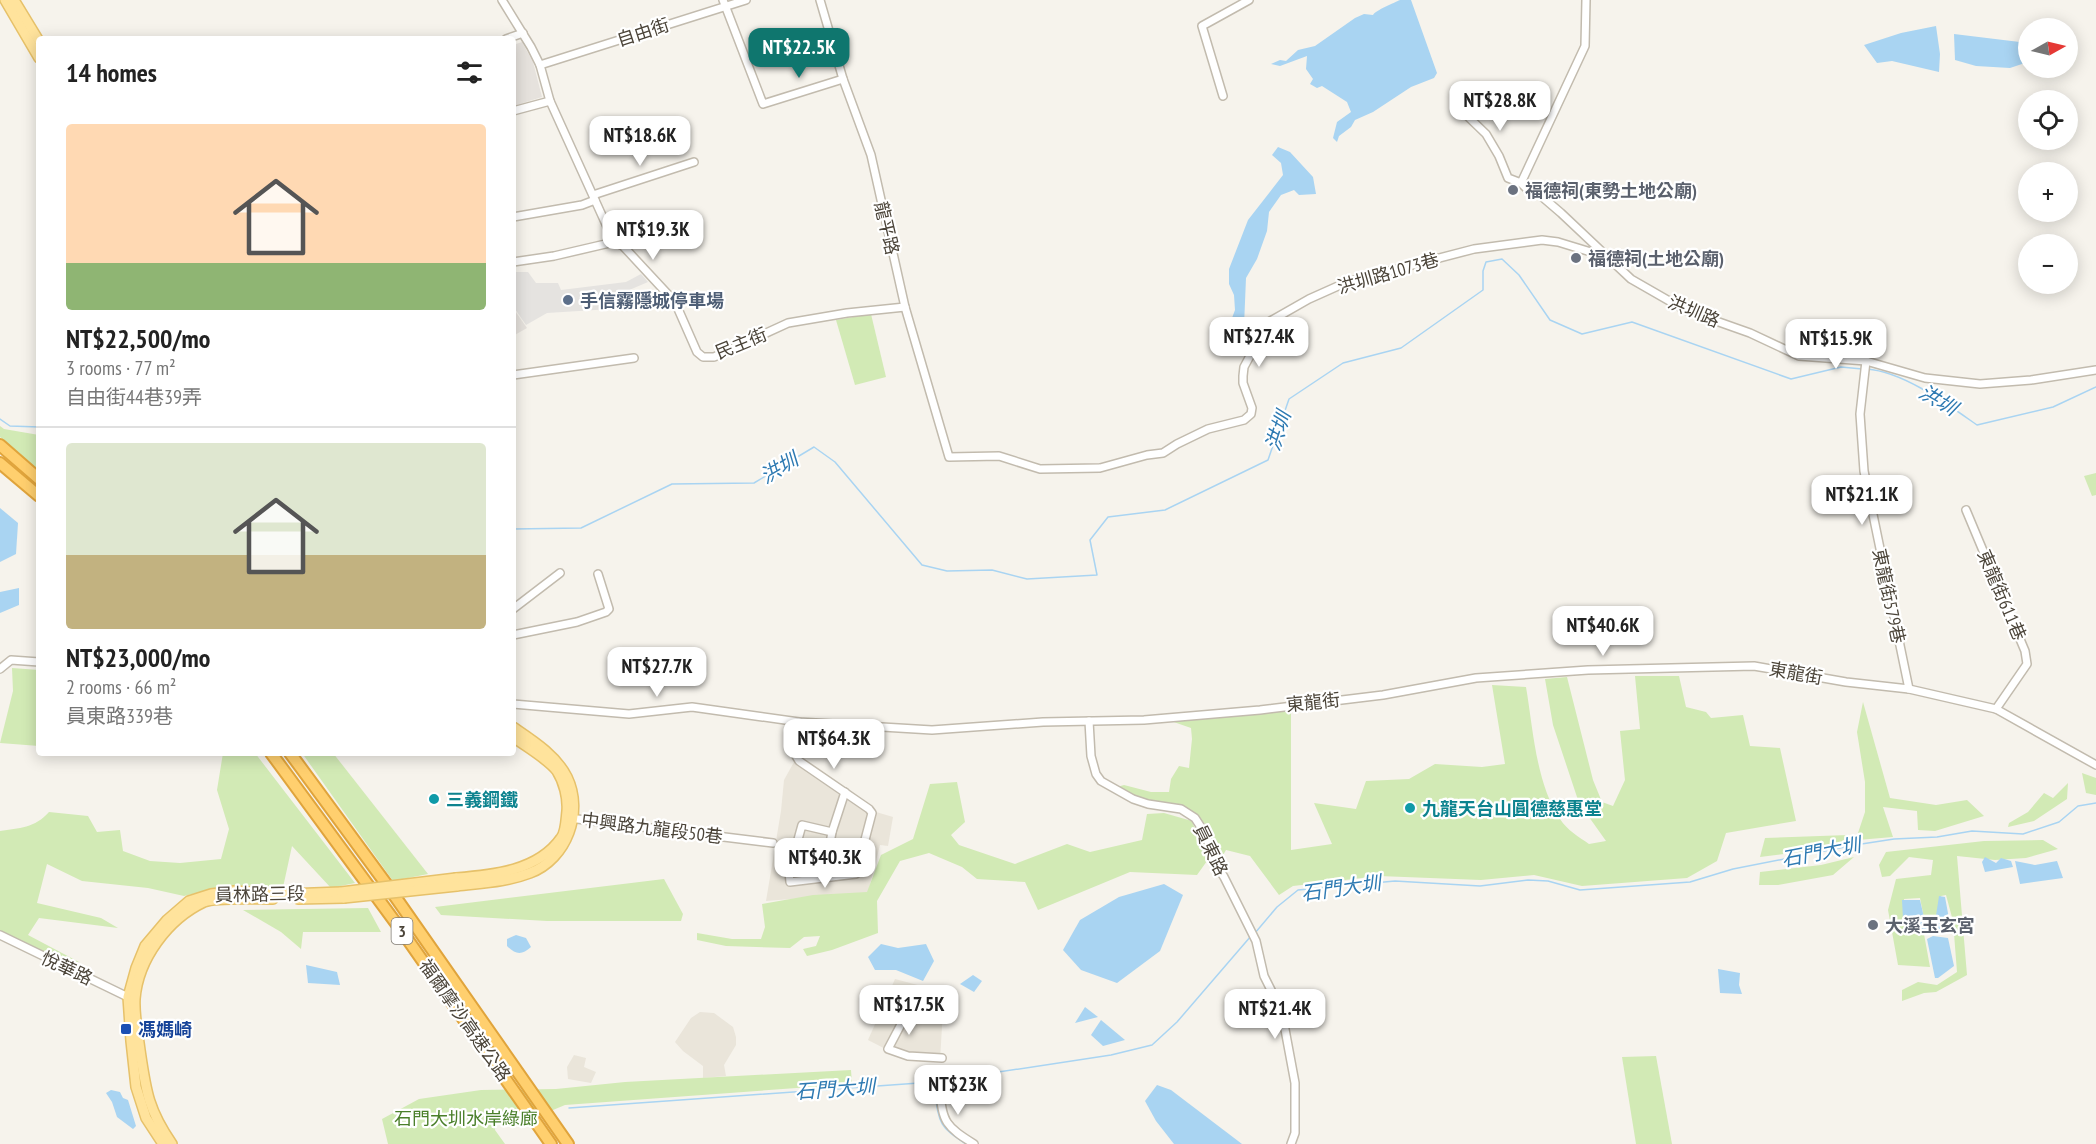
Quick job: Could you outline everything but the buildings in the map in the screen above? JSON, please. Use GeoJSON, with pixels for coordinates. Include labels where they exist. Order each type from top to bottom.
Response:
{"type":"FeatureCollection","features":[{"type":"Feature","properties":{"kind":"highway"},"geometry":{"type":"LineString","coordinates":[[0,445],[36,476]]}},
{"type":"Feature","properties":{"kind":"highway"},"geometry":{"type":"LineString","coordinates":[[0,463],[36,493]]}},
{"type":"Feature","properties":{"kind":"highway","name":"福爾摩沙高速公路"},"geometry":{"type":"LineString","coordinates":[[273,756],[401,930],[551,1144]]}},
{"type":"Feature","properties":{"kind":"highway","name":"福爾摩沙高速公路"},"geometry":{"type":"LineString","coordinates":[[292,756],[387,885],[568,1144]]}},
{"type":"Feature","properties":{"kind":"main road"},"geometry":{"type":"LineString","coordinates":[[4,0],[36,53]]}},
{"type":"Feature","properties":{"kind":"main road"},"geometry":{"type":"LineString","coordinates":[[14,0],[36,36]]}},
{"type":"Feature","properties":{"kind":"main road"},"geometry":{"type":"LineString","coordinates":[[516,729],[549,754],[562,769],[571,789],[570,818]]}},
{"type":"Feature","properties":{"kind":"main road"},"geometry":{"type":"LineString","coordinates":[[516,739],[556,771],[565,790],[570,818]]}},
{"type":"Feature","properties":{"kind":"main road","name":"員林路三段"},"geometry":{"type":"LineString","coordinates":[[163,1144],[146,1118],[136,1087],[132,998],[136,968],[145,946],[167,920],[189,901],[211,894],[234,891],[342,895],[493,879],[545,855],[563,837],[570,818]]}},
{"type":"Feature","properties":{"kind":"main road","name":"員林路三段"},"geometry":{"type":"LineString","coordinates":[[132,998],[149,1103],[157,1122],[172,1144]]}},
{"type":"Feature","properties":{"kind":"street","name":"民主街"},"geometry":{"type":"LineString","coordinates":[[502,0],[540,65],[550,101],[614,242],[623,246],[675,302],[697,352],[703,357],[714,357],[788,323],[847,313],[905,308]]}},
{"type":"Feature","properties":{"kind":"street","name":"自由街"},"geometry":{"type":"LineString","coordinates":[[540,65],[724,3],[746,0]]}},
{"type":"Feature","properties":{"kind":"street","name":"龍平路"},"geometry":{"type":"LineString","coordinates":[[820,0],[843,79],[871,155],[905,308],[950,457]]}},
{"type":"Feature","properties":{"kind":"street"},"geometry":{"type":"LineString","coordinates":[[1223,96],[1202,26],[1250,0]]}},
{"type":"Feature","properties":{"kind":"street"},"geometry":{"type":"LineString","coordinates":[[1521,183],[1585,46],[1586,0]]}},
{"type":"Feature","properties":{"kind":"street"},"geometry":{"type":"LineString","coordinates":[[724,3],[763,104],[843,79]]}},
{"type":"Feature","properties":{"kind":"street"},"geometry":{"type":"LineString","coordinates":[[514,36],[523,33]]}},
{"type":"Feature","properties":{"kind":"street"},"geometry":{"type":"LineString","coordinates":[[516,110],[550,101]]}},
{"type":"Feature","properties":{"kind":"street","name":"洪圳路"},"geometry":{"type":"LineString","coordinates":[[1458,107],[1486,134],[1508,178],[1540,195],[1631,279],[1685,310],[1750,333],[1799,356],[1866,361],[1925,378],[1980,384],[2031,380],[2096,370]]}},
{"type":"Feature","properties":{"kind":"street"},"geometry":{"type":"LineString","coordinates":[[516,216],[582,205],[594,197],[694,162]]}},
{"type":"Feature","properties":{"kind":"street","name":"洪圳路1073巷"},"geometry":{"type":"LineString","coordinates":[[950,457],[999,456],[1040,469],[1080,470],[1100,468],[1162,453],[1208,429],[1249,417],[1251,403],[1242,376],[1244,367],[1250,360],[1256,333],[1265,324],[1309,299],[1347,282],[1474,249],[1542,240],[1558,242],[1605,256]]}},
{"type":"Feature","properties":{"kind":"street"},"geometry":{"type":"LineString","coordinates":[[516,262],[554,256],[614,242]]}},
{"type":"Feature","properties":{"kind":"street"},"geometry":{"type":"LineString","coordinates":[[516,375],[634,358]]}},
{"type":"Feature","properties":{"kind":"street","name":"東龍街579巷"},"geometry":{"type":"LineString","coordinates":[[1866,361],[1860,414],[1864,471],[1909,689]]}},
{"type":"Feature","properties":{"kind":"street","name":"東龍街611巷"},"geometry":{"type":"LineString","coordinates":[[1966,510],[2025,651],[2027,664],[1996,709]]}},
{"type":"Feature","properties":{"kind":"street"},"geometry":{"type":"LineString","coordinates":[[516,607],[560,573]]}},
{"type":"Feature","properties":{"kind":"street"},"geometry":{"type":"LineString","coordinates":[[516,634],[577,622],[606,612],[609,609],[598,574]]}},
{"type":"Feature","properties":{"kind":"street"},"geometry":{"type":"LineString","coordinates":[[0,669],[11,660],[36,662]]}},
{"type":"Feature","properties":{"kind":"street","name":"東龍街"},"geometry":{"type":"LineString","coordinates":[[516,704],[629,714],[692,707],[799,722],[932,730],[1144,720],[1260,710],[1383,694],[1476,678],[1588,670],[1754,666],[1846,682],[1909,689],[1996,709],[2096,765]]}},
{"type":"Feature","properties":{"kind":"street","name":"員東路"},"geometry":{"type":"LineString","coordinates":[[1089,721],[1091,756],[1096,774],[1101,781],[1133,799],[1148,804],[1181,809],[1195,818],[1206,835],[1213,860],[1256,941],[1264,976],[1278,1004],[1295,1083],[1295,1133],[1291,1144]]}},
{"type":"Feature","properties":{"kind":"street"},"geometry":{"type":"LineString","coordinates":[[799,722],[796,756],[799,761],[872,813],[856,874],[790,882],[789,872],[802,825],[832,832]]}},
{"type":"Feature","properties":{"kind":"street"},"geometry":{"type":"LineString","coordinates":[[824,877],[832,832],[844,792]]}},
{"type":"Feature","properties":{"kind":"street","name":"中興路九龍段50巷"},"geometry":{"type":"LineString","coordinates":[[570,818],[773,843]]}},
{"type":"Feature","properties":{"kind":"street","name":"悅華路"},"geometry":{"type":"LineString","coordinates":[[0,935],[132,998]]}},
{"type":"Feature","properties":{"kind":"street"},"geometry":{"type":"LineString","coordinates":[[918,992],[888,1049],[908,1056],[942,1058]]}},
{"type":"Feature","properties":{"kind":"street"},"geometry":{"type":"LineString","coordinates":[[940,1088],[941,1106],[946,1122],[953,1131],[974,1144]]}},
{"type":"Feature","properties":{"kind":"shaded area"},"geometry":{"type":"Polygon","coordinates":[[[522,42],[533,62],[542,97],[516,105],[516,44],[522,42]]]}},
{"type":"Feature","properties":{"kind":"shaded area","name":"手信霧隱城停車場"},"geometry":{"type":"Polygon","coordinates":[[[516,272],[528,272],[536,283],[558,283],[561,290],[626,282],[641,274],[648,282],[620,294],[627,308],[547,313],[526,325],[516,310],[516,272]]]}},
{"type":"Feature","properties":{"kind":"shaded area"},"geometry":{"type":"Polygon","coordinates":[[[516,312],[527,328],[516,334],[516,312]]]}},
{"type":"Feature","properties":{"kind":"shaded area"},"geometry":{"type":"Polygon","coordinates":[[[794,762],[866,809],[893,817],[888,846],[880,845],[868,893],[766,901],[784,780],[794,762]]]}},
{"type":"Feature","properties":{"kind":"shaded area"},"geometry":{"type":"Polygon","coordinates":[[[895,979],[944,992],[940,1061],[925,1062],[905,1059],[868,1040],[895,979]]]}},
{"type":"Feature","properties":{"kind":"shaded area"},"geometry":{"type":"Polygon","coordinates":[[[700,1012],[714,1013],[733,1027],[736,1045],[724,1065],[726,1076],[703,1078],[703,1066],[675,1042],[691,1018],[700,1012]]]}},
{"type":"Feature","properties":{"kind":"shaded area"},"geometry":{"type":"Polygon","coordinates":[[[574,1055],[586,1058],[584,1067],[596,1072],[591,1083],[568,1079],[567,1067],[574,1055]]]}},
{"type":"Feature","properties":{"kind":"green space"},"geometry":{"type":"Polygon","coordinates":[[[871,314],[886,377],[855,385],[836,320],[871,314]]]}},
{"type":"Feature","properties":{"kind":"green space"},"geometry":{"type":"Polygon","coordinates":[[[0,426],[4,429],[36,434],[36,469],[0,437],[0,426]]]}},
{"type":"Feature","properties":{"kind":"green space"},"geometry":{"type":"Polygon","coordinates":[[[2096,473],[2096,495],[2092,496],[2084,476],[2096,473]]]}},
{"type":"Feature","properties":{"kind":"green space"},"geometry":{"type":"Polygon","coordinates":[[[12,668],[36,670],[36,746],[0,743],[13,691],[12,668]]]}},
{"type":"Feature","properties":{"kind":"green space"},"geometry":{"type":"Polygon","coordinates":[[[1635,676],[1679,676],[1686,707],[1706,712],[1711,718],[1743,715],[1750,746],[1780,748],[1796,821],[1726,833],[1717,861],[1687,878],[1582,886],[1534,875],[1481,880],[1379,876],[1293,886],[1279,895],[1250,856],[1226,850],[1219,862],[1208,826],[1178,804],[1141,799],[1117,787],[1124,785],[1151,792],[1169,792],[1171,779],[1179,766],[1189,768],[1191,728],[1168,720],[1291,708],[1291,850],[1332,844],[1314,803],[1356,809],[1366,781],[1409,779],[1435,764],[1482,767],[1505,764],[1492,685],[1526,687],[1537,755],[1552,805],[1566,827],[1589,844],[1606,841],[1579,803],[1553,725],[1545,679],[1567,677],[1593,780],[1602,802],[1613,806],[1625,780],[1620,731],[1640,729],[1635,676]]]}},
{"type":"Feature","properties":{"kind":"green space"},"geometry":{"type":"Polygon","coordinates":[[[1863,702],[1890,798],[1936,805],[1967,800],[1984,816],[1935,831],[1918,830],[1917,811],[1883,807],[1893,837],[1858,840],[1865,812],[1865,782],[1857,732],[1863,702]]]}},
{"type":"Feature","properties":{"kind":"green space"},"geometry":{"type":"Polygon","coordinates":[[[223,756],[257,756],[355,883],[331,888],[292,846],[282,892],[201,892],[184,896],[148,888],[82,881],[47,864],[37,903],[101,918],[118,928],[39,918],[28,935],[79,962],[65,964],[0,933],[0,831],[32,824],[49,812],[88,816],[97,832],[120,830],[123,851],[150,861],[180,863],[221,859],[229,829],[217,790],[223,756]]]}},
{"type":"Feature","properties":{"kind":"green space"},"geometry":{"type":"Polygon","coordinates":[[[304,756],[335,756],[428,874],[393,881],[304,756]]]}},
{"type":"Feature","properties":{"kind":"green space"},"geometry":{"type":"Polygon","coordinates":[[[2082,773],[2096,778],[2096,795],[2086,793],[2082,773]]]}},
{"type":"Feature","properties":{"kind":"green space"},"geometry":{"type":"Polygon","coordinates":[[[957,782],[965,822],[951,835],[959,845],[1015,864],[1067,844],[1090,852],[1142,840],[1147,814],[1164,813],[1192,821],[1207,861],[1197,875],[1130,872],[1038,910],[1025,882],[977,879],[962,867],[929,853],[900,861],[877,901],[878,933],[832,950],[807,956],[803,949],[816,946],[820,936],[804,937],[790,948],[726,946],[697,940],[697,933],[732,939],[761,939],[765,927],[762,904],[813,895],[867,892],[881,855],[913,839],[930,784],[957,782]]]}},
{"type":"Feature","properties":{"kind":"green space"},"geometry":{"type":"Polygon","coordinates":[[[2068,783],[2067,799],[2034,821],[2008,827],[2009,823],[2028,812],[2044,793],[2053,798],[2068,783]]]}},
{"type":"Feature","properties":{"kind":"green space"},"geometry":{"type":"Polygon","coordinates":[[[1848,835],[1848,841],[1799,852],[1760,857],[1765,838],[1848,835]]]}},
{"type":"Feature","properties":{"kind":"green space"},"geometry":{"type":"Polygon","coordinates":[[[2043,840],[2058,849],[2026,858],[1995,860],[1957,856],[1967,975],[1936,992],[1924,993],[1902,1001],[1902,990],[1918,982],[1937,985],[1957,972],[1953,921],[1946,895],[1941,896],[1937,916],[1924,918],[1920,898],[1904,899],[1906,927],[1924,934],[1930,967],[1898,965],[1888,910],[1896,879],[1931,875],[1933,860],[1909,857],[1890,876],[1882,877],[1879,865],[1886,852],[1984,841],[2043,840]]]}},
{"type":"Feature","properties":{"kind":"green space"},"geometry":{"type":"Polygon","coordinates":[[[1854,857],[1833,875],[1778,885],[1759,885],[1760,872],[1821,865],[1854,857]]]}},
{"type":"Feature","properties":{"kind":"green space"},"geometry":{"type":"Polygon","coordinates":[[[664,879],[683,914],[681,921],[547,921],[441,915],[435,907],[664,879]]]}},
{"type":"Feature","properties":{"kind":"green space"},"geometry":{"type":"Polygon","coordinates":[[[368,908],[381,932],[303,932],[301,949],[281,932],[243,910],[368,908]]]}},
{"type":"Feature","properties":{"kind":"green space"},"geometry":{"type":"Polygon","coordinates":[[[1656,1056],[1672,1144],[1636,1144],[1622,1057],[1656,1056]]]}},
{"type":"Feature","properties":{"kind":"green space","name":"石門大圳水岸綠廊"},"geometry":{"type":"Polygon","coordinates":[[[851,1070],[852,1084],[565,1105],[553,1110],[496,1114],[495,1130],[505,1144],[388,1144],[382,1119],[419,1099],[481,1090],[556,1089],[625,1082],[851,1070]]]}},
{"type":"Feature","properties":{"kind":"water"},"geometry":{"type":"Polygon","coordinates":[[[1400,0],[1411,0],[1437,73],[1434,78],[1411,87],[1373,112],[1355,120],[1351,127],[1339,136],[1337,142],[1333,138],[1337,122],[1351,112],[1347,102],[1322,86],[1317,88],[1310,84],[1313,79],[1306,69],[1307,56],[1280,66],[1271,64],[1280,60],[1286,61],[1298,50],[1315,46],[1355,18],[1364,14],[1373,15],[1400,0]]]}},
{"type":"Feature","properties":{"kind":"water"},"geometry":{"type":"Polygon","coordinates":[[[1936,26],[1940,54],[1939,72],[1892,61],[1877,63],[1864,45],[1901,33],[1936,26]]]}},
{"type":"Feature","properties":{"kind":"water"},"geometry":{"type":"Polygon","coordinates":[[[1954,34],[2018,42],[2018,65],[2010,68],[1976,66],[1955,60],[1954,34]]]}},
{"type":"Feature","properties":{"kind":"water"},"geometry":{"type":"Polygon","coordinates":[[[1278,147],[1290,152],[1313,177],[1316,194],[1299,195],[1294,190],[1281,195],[1269,212],[1267,231],[1257,259],[1246,278],[1244,326],[1235,324],[1229,326],[1235,310],[1234,295],[1229,284],[1229,269],[1248,220],[1283,175],[1281,163],[1272,155],[1278,147]]]}},
{"type":"Feature","properties":{"kind":"water"},"geometry":{"type":"Polygon","coordinates":[[[0,508],[18,523],[16,554],[0,562],[0,508]]]}},
{"type":"Feature","properties":{"kind":"water"},"geometry":{"type":"Polygon","coordinates":[[[19,588],[19,605],[0,613],[0,592],[19,588]]]}},
{"type":"Feature","properties":{"kind":"water"},"geometry":{"type":"Polygon","coordinates":[[[1985,857],[1996,863],[2001,858],[2011,861],[2013,867],[1985,872],[1982,862],[1985,857]]]}},
{"type":"Feature","properties":{"kind":"water"},"geometry":{"type":"Polygon","coordinates":[[[2015,861],[2035,865],[2057,861],[2063,878],[2020,884],[2015,861]]]}},
{"type":"Feature","properties":{"kind":"water"},"geometry":{"type":"Polygon","coordinates":[[[1164,884],[1183,895],[1160,951],[1117,983],[1081,970],[1063,950],[1080,920],[1119,897],[1164,884]]]}},
{"type":"Feature","properties":{"kind":"water"},"geometry":{"type":"Polygon","coordinates":[[[1939,896],[1945,897],[1950,924],[1949,931],[1924,931],[1908,926],[1903,919],[1902,900],[1920,900],[1925,922],[1935,922],[1939,896]]]}},
{"type":"Feature","properties":{"kind":"water"},"geometry":{"type":"Polygon","coordinates":[[[516,935],[526,938],[531,947],[519,953],[510,949],[507,946],[507,939],[516,935]]]}},
{"type":"Feature","properties":{"kind":"water"},"geometry":{"type":"Polygon","coordinates":[[[1933,936],[1948,938],[1954,966],[1938,978],[1935,978],[1927,939],[1933,936]]]}},
{"type":"Feature","properties":{"kind":"water"},"geometry":{"type":"Polygon","coordinates":[[[881,944],[898,948],[926,944],[934,961],[923,981],[896,970],[875,970],[868,957],[881,944]]]}},
{"type":"Feature","properties":{"kind":"water"},"geometry":{"type":"Polygon","coordinates":[[[306,965],[337,972],[340,985],[308,983],[306,965]]]}},
{"type":"Feature","properties":{"kind":"water"},"geometry":{"type":"Polygon","coordinates":[[[1718,969],[1740,973],[1739,985],[1742,994],[1720,993],[1718,969]]]}},
{"type":"Feature","properties":{"kind":"water"},"geometry":{"type":"Polygon","coordinates":[[[973,975],[982,981],[974,992],[960,984],[973,975]]]}},
{"type":"Feature","properties":{"kind":"water"},"geometry":{"type":"Polygon","coordinates":[[[1085,1007],[1098,1017],[1075,1023],[1085,1007]]]}},
{"type":"Feature","properties":{"kind":"water"},"geometry":{"type":"Polygon","coordinates":[[[1101,1020],[1125,1040],[1103,1046],[1091,1035],[1101,1020]]]}},
{"type":"Feature","properties":{"kind":"water"},"geometry":{"type":"Polygon","coordinates":[[[1157,1085],[1171,1090],[1242,1144],[1174,1144],[1156,1121],[1145,1101],[1157,1085]]]}},
{"type":"Feature","properties":{"kind":"water"},"geometry":{"type":"Polygon","coordinates":[[[111,1090],[120,1092],[123,1098],[128,1100],[136,1126],[133,1129],[117,1117],[106,1093],[111,1090]]]}},
{"type":"Feature","properties":{"kind":"waterway","name":"洪圳"},"geometry":{"type":"LineString","coordinates":[[516,529],[581,528],[672,484],[754,483],[814,447],[835,462],[922,565],[947,571],[992,570],[1027,579],[1097,575],[1090,540],[1108,517],[1165,510],[1268,460],[1289,399],[1343,363],[1401,348],[1483,290],[1483,271],[1486,262],[1502,259],[1519,275],[1550,320],[1582,334],[1632,322],[1791,379],[1841,367],[1862,369]]}},
{"type":"Feature","properties":{"kind":"waterway","name":"洪圳"},"geometry":{"type":"LineString","coordinates":[[1867,369],[1881,371],[1910,382],[1977,425],[2053,407],[2096,387]]}},
{"type":"Feature","properties":{"kind":"waterway","name":"洪圳"},"geometry":{"type":"LineString","coordinates":[[0,419],[10,426],[36,427]]}},
{"type":"Feature","properties":{"kind":"waterway","name":"石門大圳"},"geometry":{"type":"LineString","coordinates":[[1255,933],[1277,907],[1298,890],[1395,881],[1480,886],[1528,880],[1548,881],[1580,890],[1690,882],[1733,869],[1894,839],[1937,837],[1972,831],[2023,834],[2059,822],[2078,806],[2096,803]]}},
{"type":"Feature","properties":{"kind":"waterway","name":"石門大圳"},"geometry":{"type":"LineString","coordinates":[[569,1108],[933,1082],[1111,1055],[1152,1045],[1177,1022],[1251,936]]}},
{"type":"Feature","properties":{"kind":"waterway"},"geometry":{"type":"LineString","coordinates":[[935,1093],[942,1124],[966,1144]]}},
{"type":"Feature","properties":{"kind":"place","name":"福德祠(東勢土地公廟)"},"geometry":{"type":"Point","coordinates":[1513,190]}},
{"type":"Feature","properties":{"kind":"place","name":"福德祠(土地公廟)"},"geometry":{"type":"Point","coordinates":[1576,258]}},
{"type":"Feature","properties":{"kind":"place","name":"手信霧隱城停車場"},"geometry":{"type":"Point","coordinates":[568,300]}},
{"type":"Feature","properties":{"kind":"place","name":"三義鋼鐵"},"geometry":{"type":"Point","coordinates":[434,799]}},
{"type":"Feature","properties":{"kind":"place","name":"九龍天台山圓德慈惠堂"},"geometry":{"type":"Point","coordinates":[1410,808]}},
{"type":"Feature","properties":{"kind":"place","name":"大溪玉玄宮"},"geometry":{"type":"Point","coordinates":[1873,925]}},
{"type":"Feature","properties":{"kind":"place","name":"馮媽崎"},"geometry":{"type":"Point","coordinates":[126,1029]}}]}
